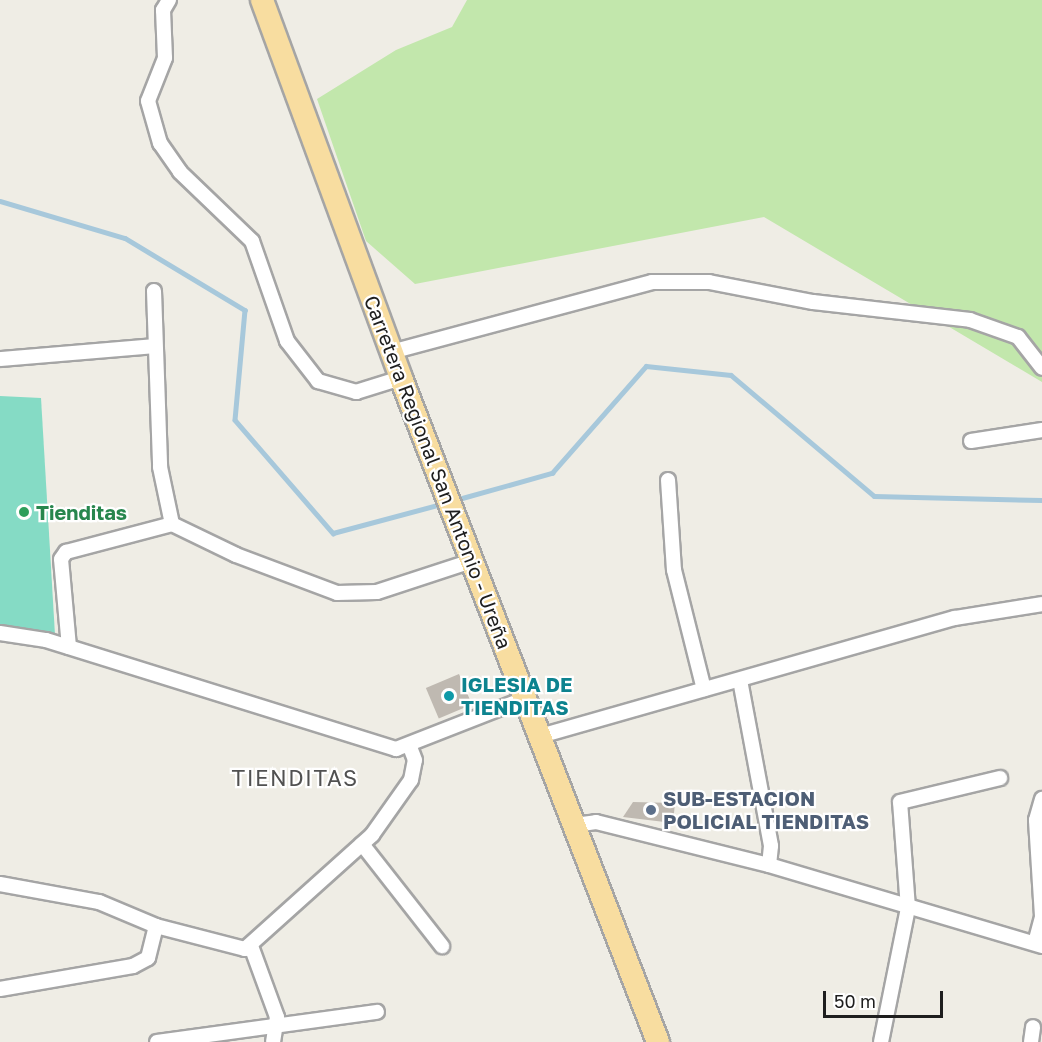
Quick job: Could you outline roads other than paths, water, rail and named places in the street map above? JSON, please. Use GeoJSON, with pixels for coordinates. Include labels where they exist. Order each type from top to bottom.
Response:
{"type":"FeatureCollection","features":[{"type":"Feature","properties":{"kind":"main road","name":"Carretera Regional San Antonio - Ureña"},"geometry":{"type":"LineString","coordinates":[[262,0],[391,352],[658,1042]]}},
{"type":"Feature","properties":{"kind":"main road"},"geometry":{"type":"LineString","coordinates":[[277,0],[289,76]]}},
{"type":"Feature","properties":{"kind":"street"},"geometry":{"type":"LineString","coordinates":[[170,0],[163,10],[165,58],[148,102],[160,143],[180,172],[252,241],[287,341],[318,381],[356,392],[401,378]]}},
{"type":"Feature","properties":{"kind":"street"},"geometry":{"type":"LineString","coordinates":[[391,352],[652,282],[709,282],[813,302],[970,320],[1018,337],[1042,368]]}},
{"type":"Feature","properties":{"kind":"street"},"geometry":{"type":"LineString","coordinates":[[154,291],[154,346],[160,467],[172,524]]}},
{"type":"Feature","properties":{"kind":"street"},"geometry":{"type":"LineString","coordinates":[[0,359],[62,350],[154,346]]}},
{"type":"Feature","properties":{"kind":"street"},"geometry":{"type":"LineString","coordinates":[[971,441],[1042,430]]}},
{"type":"Feature","properties":{"kind":"street"},"geometry":{"type":"LineString","coordinates":[[669,480],[674,570],[704,689]]}},
{"type":"Feature","properties":{"kind":"street"},"geometry":{"type":"LineString","coordinates":[[69,647],[61,559],[66,552],[172,524],[236,555],[337,593],[377,592],[472,561]]}},
{"type":"Feature","properties":{"kind":"street"},"geometry":{"type":"LineString","coordinates":[[540,736],[955,618],[1042,604]]}},
{"type":"Feature","properties":{"kind":"street"},"geometry":{"type":"LineString","coordinates":[[0,633],[69,647],[379,747],[410,747],[526,698]]}},
{"type":"Feature","properties":{"kind":"street"},"geometry":{"type":"LineString","coordinates":[[740,680],[771,846],[770,865]]}},
{"type":"Feature","properties":{"kind":"street"},"geometry":{"type":"LineString","coordinates":[[0,884],[99,902],[156,926],[217,944],[251,946],[362,844],[411,780],[415,760],[410,747]]}},
{"type":"Feature","properties":{"kind":"street"},"geometry":{"type":"LineString","coordinates":[[881,1042],[908,908],[900,801],[1000,778]]}},
{"type":"Feature","properties":{"kind":"street"},"geometry":{"type":"LineString","coordinates":[[575,825],[596,822],[770,865],[908,908],[1039,944],[1042,916],[1036,820],[1042,799]]}},
{"type":"Feature","properties":{"kind":"street"},"geometry":{"type":"LineString","coordinates":[[362,844],[442,946]]}},
{"type":"Feature","properties":{"kind":"street"},"geometry":{"type":"LineString","coordinates":[[0,989],[133,966],[148,958],[156,926]]}},
{"type":"Feature","properties":{"kind":"street"},"geometry":{"type":"LineString","coordinates":[[251,946],[277,1017],[274,1036]]}},
{"type":"Feature","properties":{"kind":"street"},"geometry":{"type":"LineString","coordinates":[[157,1042],[274,1036],[377,1012]]}},
{"type":"Feature","properties":{"kind":"street"},"geometry":{"type":"LineString","coordinates":[[1031,1042],[1033,1027]]}},
{"type":"Feature","properties":{"kind":"waterway"},"geometry":{"type":"LineString","coordinates":[[0,201],[125,238],[245,310],[235,420],[333,533],[441,504]]}},
{"type":"Feature","properties":{"kind":"waterway"},"geometry":{"type":"LineString","coordinates":[[455,500],[552,473],[646,366],[731,375],[874,496],[1042,500]]}},
{"type":"Feature","properties":{"kind":"place","name":"Tienditas"},"geometry":{"type":"Point","coordinates":[24,512]}},
{"type":"Feature","properties":{"kind":"place","name":"IGLESIA DE TIENDITAS"},"geometry":{"type":"Point","coordinates":[449,696]}},
{"type":"Feature","properties":{"kind":"place","name":"SUB-ESTACION POLICIAL TIENDITAS"},"geometry":{"type":"Point","coordinates":[651,810]}},
{"type":"Feature","properties":{"kind":"district","name":"TIENDITAS"},"geometry":{"type":"Point","coordinates":[295,778]}}]}
